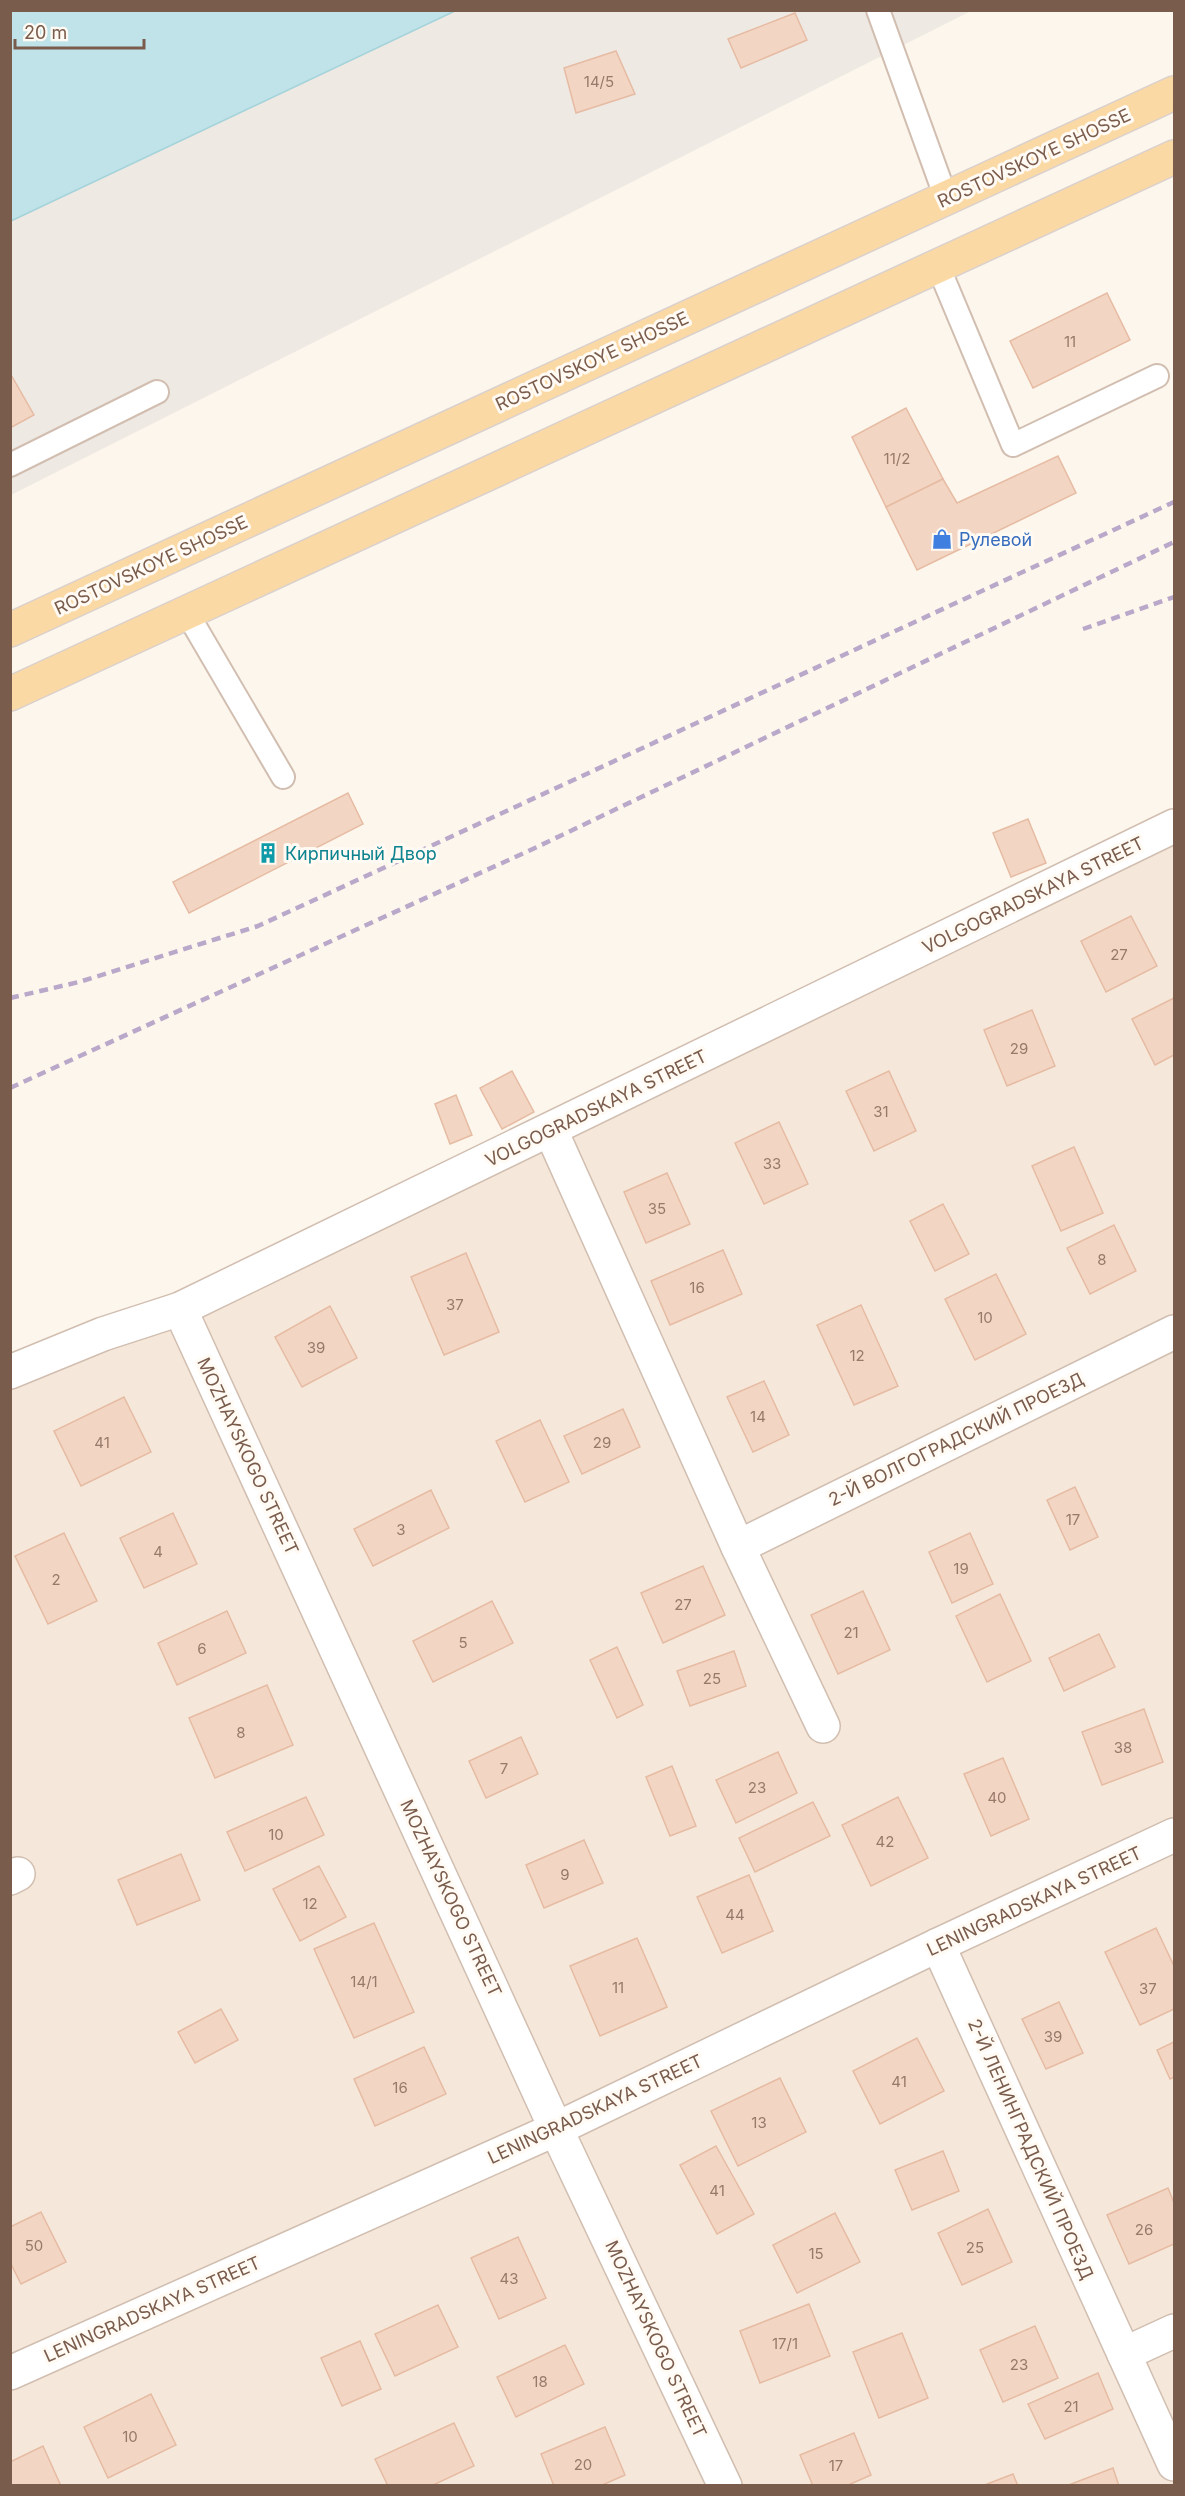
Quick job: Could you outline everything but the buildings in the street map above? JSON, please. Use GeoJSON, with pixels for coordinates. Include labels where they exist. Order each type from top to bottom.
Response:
{"type":"FeatureCollection","features":[{"type":"Feature","properties":{"kind":"main road","name":"ROSTOVSKOYE SHOSSE"},"geometry":{"type":"LineString","coordinates":[[10,630],[1174,93]]}},
{"type":"Feature","properties":{"kind":"main road"},"geometry":{"type":"LineString","coordinates":[[10,694],[1174,157]]}},
{"type":"Feature","properties":{"kind":"street","name":"VOLGOGRADSKAYA STREET"},"geometry":{"type":"LineString","coordinates":[[10,1372],[103,1334],[180,1309],[551,1131],[1174,826]]}},
{"type":"Feature","properties":{"kind":"street"},"geometry":{"type":"LineString","coordinates":[[551,1131],[738,1547],[823,1726]]}},
{"type":"Feature","properties":{"kind":"street","name":"MOZHAYSKOGO STREET"},"geometry":{"type":"LineString","coordinates":[[180,1309],[556,2129],[725,2486]]}},
{"type":"Feature","properties":{"kind":"street","name":"2-Й ВОЛГОГРАДСКИЙ ПРОЕЗД"},"geometry":{"type":"LineString","coordinates":[[738,1547],[1174,1332]]}},
{"type":"Feature","properties":{"kind":"street","name":"LENINGRADSKAYA STREET"},"geometry":{"type":"LineString","coordinates":[[10,2373],[556,2129],[938,1945],[1174,1835]]}},
{"type":"Feature","properties":{"kind":"street","name":"2-Й ЛЕНИНГРАДСКИЙ ПРОЕЗД"},"geometry":{"type":"LineString","coordinates":[[938,1945],[1174,2464]]}},
{"type":"Feature","properties":{"kind":"street"},"geometry":{"type":"LineString","coordinates":[[1124,2354],[1174,2331]]}},
{"type":"Feature","properties":{"kind":"lane"},"geometry":{"type":"LineString","coordinates":[[878,10],[946,198]]}},
{"type":"Feature","properties":{"kind":"lane"},"geometry":{"type":"LineString","coordinates":[[938,266],[1013,445],[1157,376]]}},
{"type":"Feature","properties":{"kind":"lane"},"geometry":{"type":"LineString","coordinates":[[10,465],[157,392]]}},
{"type":"Feature","properties":{"kind":"lane"},"geometry":{"type":"LineString","coordinates":[[186,613],[283,777]]}},
{"type":"Feature","properties":{"kind":"shaded area"},"geometry":{"type":"Polygon","coordinates":[[[11,11],[971,11],[11,495],[11,11]]]}},
{"type":"Feature","properties":{"kind":"shaded area"},"geometry":{"type":"Polygon","coordinates":[[[1174,816],[1174,2485],[11,2486],[11,1371],[1174,816]]]}},
{"type":"Feature","properties":{"kind":"water"},"geometry":{"type":"Polygon","coordinates":[[[11,10],[455,10],[455,11],[11,221],[11,10]]]}},
{"type":"Feature","properties":{"kind":"railway"},"geometry":{"type":"LineString","coordinates":[[10,998],[79,982],[258,926],[1174,502]]}},
{"type":"Feature","properties":{"kind":"railway"},"geometry":{"type":"LineString","coordinates":[[10,1088],[537,847],[1174,542]]}},
{"type":"Feature","properties":{"kind":"railway"},"geometry":{"type":"LineString","coordinates":[[1083,629],[1174,597]]}},
{"type":"Feature","properties":{"kind":"place","name":"Рулевой"},"geometry":{"type":"Point","coordinates":[942,539]}},
{"type":"Feature","properties":{"kind":"place","name":"Кирпичный Двор"},"geometry":{"type":"Point","coordinates":[268,853]}}]}
